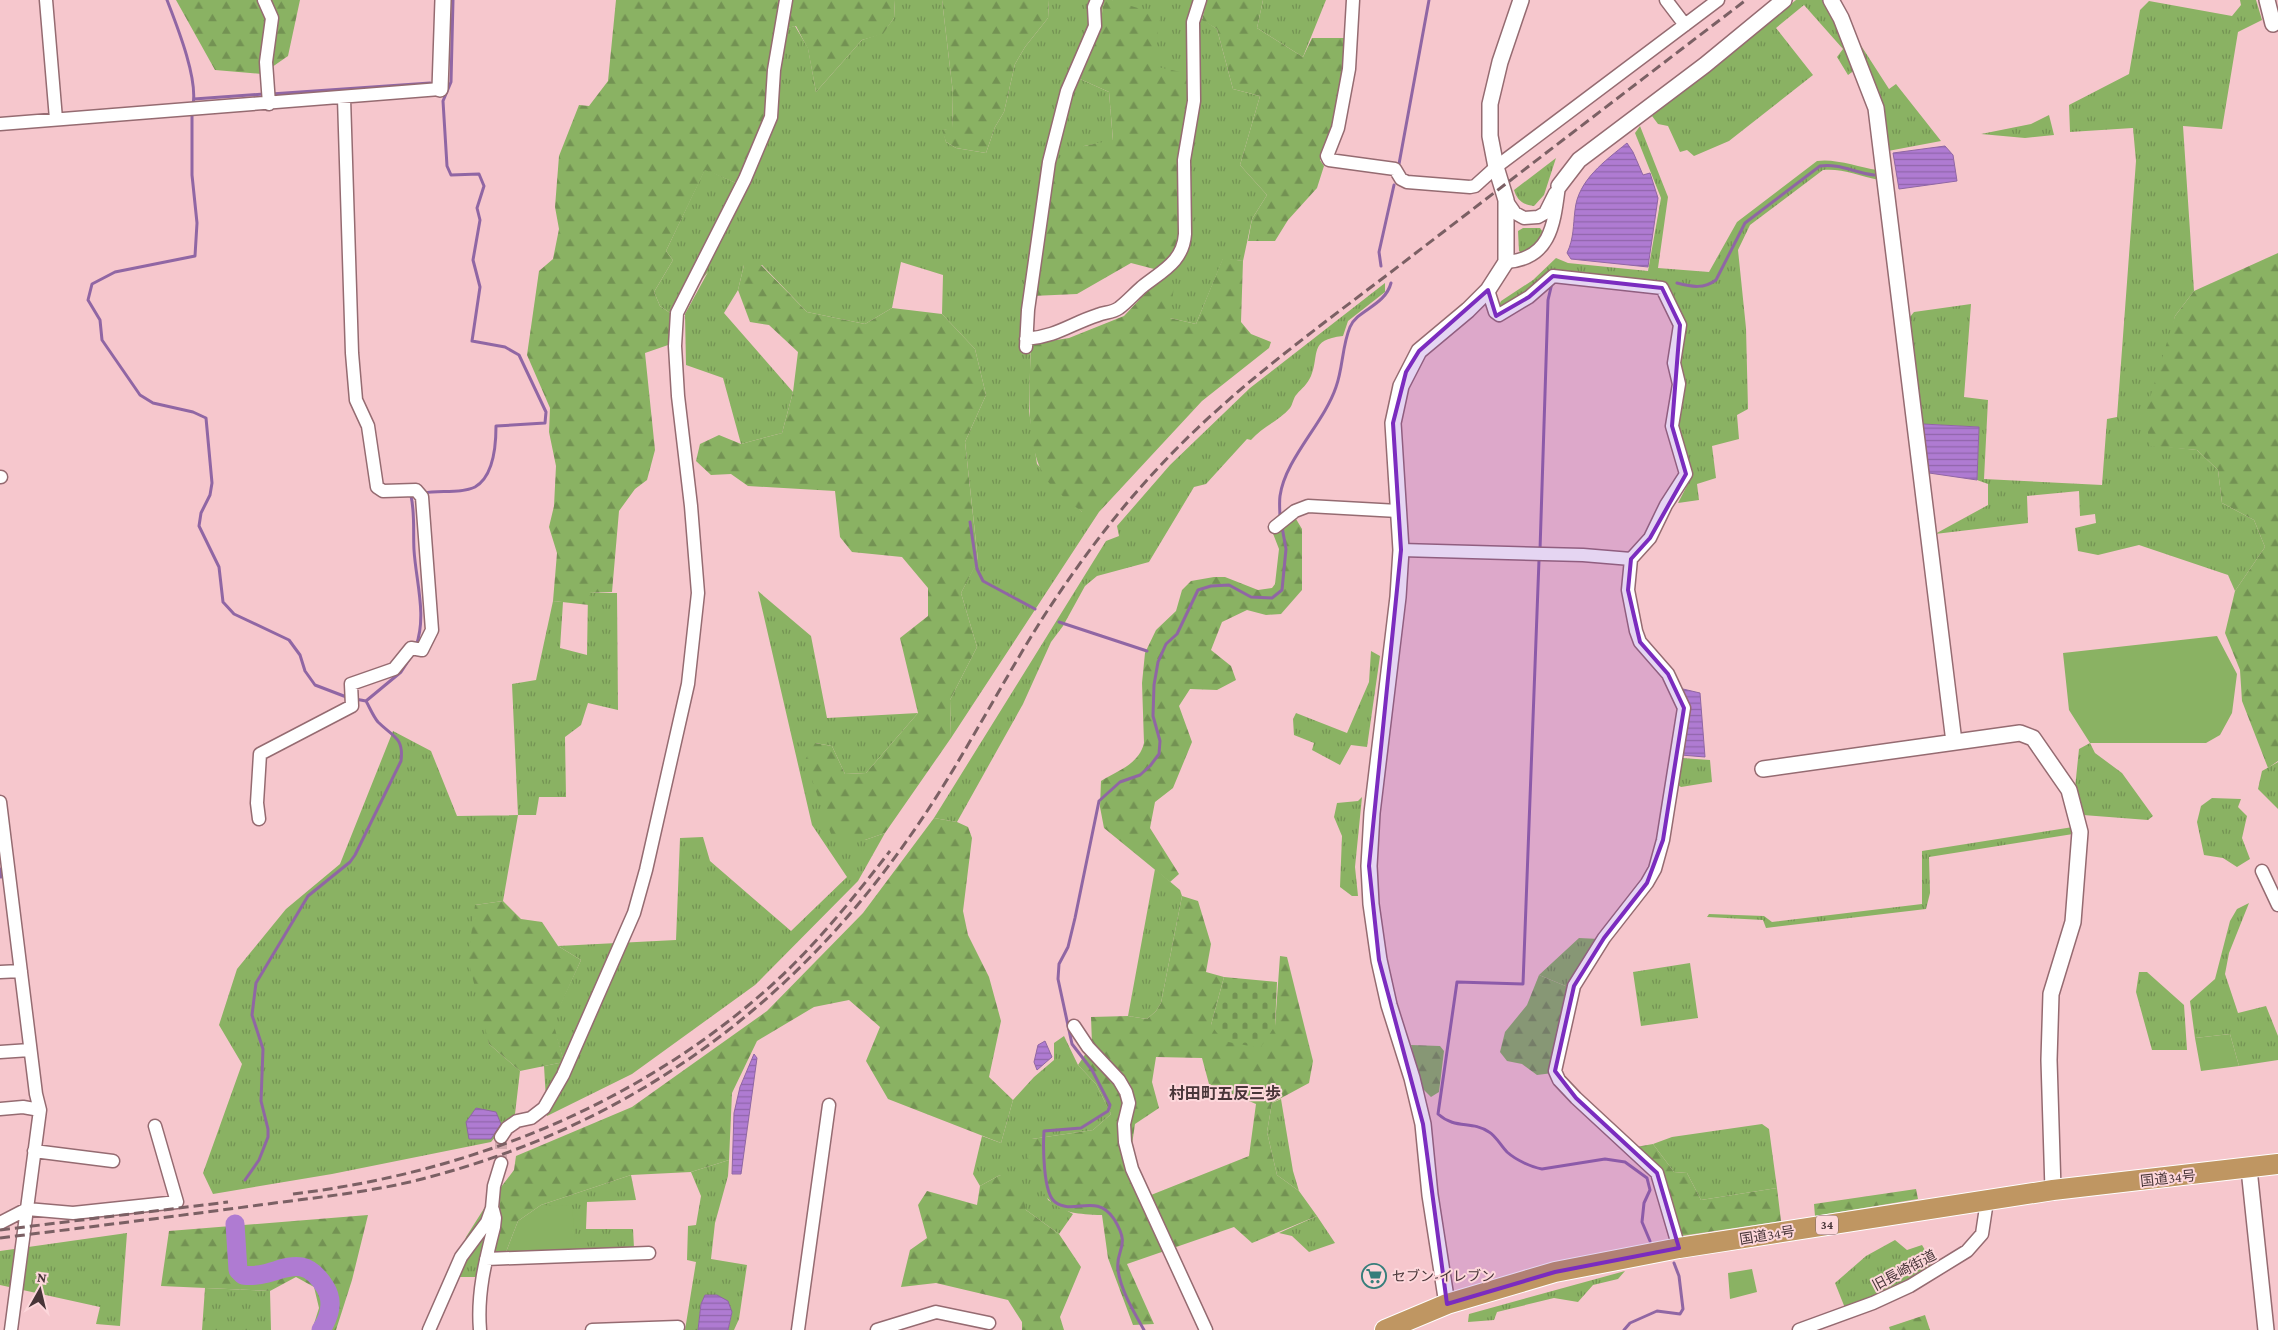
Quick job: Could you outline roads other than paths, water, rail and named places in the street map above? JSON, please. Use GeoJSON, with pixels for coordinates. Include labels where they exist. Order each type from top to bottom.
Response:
{"type":"FeatureCollection","features":[{"type":"Feature","properties":{"kind":"highway","name":"国道34号"},"geometry":{"type":"LineString","coordinates":[[1385,1330],[1447,1304],[1556,1272],[1679,1248],[2052,1190],[2278,1164]]}},
{"type":"Feature","properties":{"kind":"street"},"geometry":{"type":"LineString","coordinates":[[46,0],[56,119]]}},
{"type":"Feature","properties":{"kind":"street"},"geometry":{"type":"LineString","coordinates":[[264,0],[272,18],[266,62],[269,104]]}},
{"type":"Feature","properties":{"kind":"street"},"geometry":{"type":"LineString","coordinates":[[0,124],[440,89],[442,0]]}},
{"type":"Feature","properties":{"kind":"street"},"geometry":{"type":"LineString","coordinates":[[501,1137],[507,1128],[517,1121],[531,1118],[544,1108],[563,1075],[634,913],[646,870],[688,684],[698,593],[691,506],[678,396],[675,346],[677,313],[745,178],[771,117],[774,70],[786,0]]}},
{"type":"Feature","properties":{"kind":"street"},"geometry":{"type":"LineString","coordinates":[[1097,0],[1094,7],[1095,26],[1067,91],[1049,162],[1039,221],[1026,343],[1047,337],[1099,314],[1109,314],[1119,308],[1140,288],[1168,269],[1179,256],[1184,246],[1185,234],[1182,186],[1184,160],[1194,101],[1193,22],[1200,0]]}},
{"type":"Feature","properties":{"kind":"street"},"geometry":{"type":"LineString","coordinates":[[1353,0],[1352,44],[1349,69],[1338,128],[1327,156],[1328,160],[1394,170],[1401,179],[1407,182],[1470,188],[1718,0]]}},
{"type":"Feature","properties":{"kind":"street"},"geometry":{"type":"LineString","coordinates":[[1447,1304],[1430,1195],[1423,1124],[1412,1078],[1389,1005],[1379,960],[1371,904],[1369,866],[1372,813],[1398,596],[1400,550],[1393,423],[1406,372],[1419,351],[1468,310],[1488,290],[1506,262],[1506,200],[1496,167],[1490,136],[1490,104],[1500,62],[1522,0]]}},
{"type":"Feature","properties":{"kind":"street"},"geometry":{"type":"LineString","coordinates":[[1666,0],[1685,25]]}},
{"type":"Feature","properties":{"kind":"street"},"geometry":{"type":"LineString","coordinates":[[1506,200],[1515,213],[1524,218],[1538,217],[1545,213],[1559,186],[1579,160],[1705,65],[1784,0]]}},
{"type":"Feature","properties":{"kind":"street"},"geometry":{"type":"LineString","coordinates":[[1831,0],[1841,18],[1876,108],[1954,742]]}},
{"type":"Feature","properties":{"kind":"street"},"geometry":{"type":"LineString","coordinates":[[2267,0],[2274,24]]}},
{"type":"Feature","properties":{"kind":"street"},"geometry":{"type":"LineString","coordinates":[[259,819],[257,803],[260,754],[352,706],[351,684],[394,669],[416,649],[432,630],[419,493],[383,491],[377,487],[368,426],[356,400],[352,353],[344,98]]}},
{"type":"Feature","properties":{"kind":"street"},"geometry":{"type":"LineString","coordinates":[[1506,262],[1531,258],[1544,243],[1555,218],[1559,186]]}},
{"type":"Feature","properties":{"kind":"street"},"geometry":{"type":"LineString","coordinates":[[1488,290],[1495,312],[1499,315],[1529,297],[1556,276],[1662,288],[1680,324],[1674,363],[1679,384],[1672,426],[1686,474],[1666,505],[1650,538],[1631,559],[1628,590],[1640,642],[1674,684],[1684,708],[1683,717],[1662,840],[1655,869],[1647,883],[1604,938],[1580,974],[1569,1002],[1555,1071],[1559,1080],[1576,1098],[1657,1173],[1679,1248]]}},
{"type":"Feature","properties":{"kind":"street"},"geometry":{"type":"LineString","coordinates":[[1280,523],[1295,511],[1308,506],[1398,511]]}},
{"type":"Feature","properties":{"kind":"street"},"geometry":{"type":"LineString","coordinates":[[1400,550],[1631,559]]}},
{"type":"Feature","properties":{"kind":"street"},"geometry":{"type":"LineString","coordinates":[[1764,769],[2020,732],[2033,738],[2069,790],[2080,832],[2073,922],[2051,994],[2049,1060],[2052,1190]]}},
{"type":"Feature","properties":{"kind":"street"},"geometry":{"type":"LineString","coordinates":[[0,802],[5,885],[21,971],[30,1050],[40,1110],[10,1330]]}},
{"type":"Feature","properties":{"kind":"street"},"geometry":{"type":"LineString","coordinates":[[2262,871],[2278,905]]}},
{"type":"Feature","properties":{"kind":"street"},"geometry":{"type":"LineString","coordinates":[[0,972],[21,971]]}},
{"type":"Feature","properties":{"kind":"street"},"geometry":{"type":"LineString","coordinates":[[1074,1026],[1088,1047],[1119,1080],[1126,1092],[1129,1103],[1124,1124],[1125,1142],[1132,1169],[1206,1330]]}},
{"type":"Feature","properties":{"kind":"street"},"geometry":{"type":"LineString","coordinates":[[0,1052],[30,1050]]}},
{"type":"Feature","properties":{"kind":"street"},"geometry":{"type":"LineString","coordinates":[[798,1330],[829,1105]]}},
{"type":"Feature","properties":{"kind":"street"},"geometry":{"type":"LineString","coordinates":[[0,1109],[23,1107],[40,1110]]}},
{"type":"Feature","properties":{"kind":"street"},"geometry":{"type":"LineString","coordinates":[[0,1223],[27,1210],[73,1213],[176,1202],[155,1126]]}},
{"type":"Feature","properties":{"kind":"street"},"geometry":{"type":"LineString","coordinates":[[34,1151],[113,1161]]}},
{"type":"Feature","properties":{"kind":"street"},"geometry":{"type":"LineString","coordinates":[[429,1330],[461,1257],[487,1222],[492,1208],[494,1186],[501,1163]]}},
{"type":"Feature","properties":{"kind":"street"},"geometry":{"type":"LineString","coordinates":[[2250,1168],[2266,1330]]}},
{"type":"Feature","properties":{"kind":"street","name":"旧長崎街道"},"geometry":{"type":"LineString","coordinates":[[1799,1330],[1837,1317],[1910,1286],[1967,1251],[1982,1234],[1988,1201]]}},
{"type":"Feature","properties":{"kind":"street"},"geometry":{"type":"LineString","coordinates":[[480,1330],[478,1308],[480,1283],[494,1227],[495,1218],[492,1208]]}},
{"type":"Feature","properties":{"kind":"street"},"geometry":{"type":"LineString","coordinates":[[486,1260],[649,1253]]}},
{"type":"Feature","properties":{"kind":"street"},"geometry":{"type":"LineString","coordinates":[[877,1330],[936,1312],[989,1323]]}},
{"type":"Feature","properties":{"kind":"street"},"geometry":{"type":"LineString","coordinates":[[592,1330],[678,1327]]}},
{"type":"Feature","properties":{"kind":"waterway"},"geometry":{"type":"LineString","coordinates":[[167,0],[190,67],[194,94],[193,105]]}},
{"type":"Feature","properties":{"kind":"waterway"},"geometry":{"type":"LineString","coordinates":[[424,493],[457,491],[475,487],[486,476],[493,460],[496,426],[545,423],[546,412],[519,355],[505,347],[472,341],[480,287],[473,260],[480,220],[477,208],[484,186],[479,174],[451,175],[447,166],[443,101],[451,82],[453,0]]}},
{"type":"Feature","properties":{"kind":"waterway"},"geometry":{"type":"LineString","coordinates":[[1399,164],[1429,0]]}},
{"type":"Feature","properties":{"kind":"waterway"},"geometry":{"type":"LineString","coordinates":[[271,94],[430,83]]}},
{"type":"Feature","properties":{"kind":"waterway"},"geometry":{"type":"LineString","coordinates":[[194,99],[264,94]]}},
{"type":"Feature","properties":{"kind":"waterway"},"geometry":{"type":"LineString","coordinates":[[192,111],[192,175],[197,223],[195,256],[115,272],[92,284],[88,300],[100,320],[102,340],[140,395],[153,403],[193,412],[206,418],[212,483],[210,495],[201,513],[199,526],[219,567],[223,602],[234,614],[289,640],[300,655],[305,671],[315,685],[349,698]]}},
{"type":"Feature","properties":{"kind":"waterway"},"geometry":{"type":"LineString","coordinates":[[1677,283],[1698,286],[1707,285],[1716,280],[1745,223],[1820,166],[1834,166],[1874,175]]}},
{"type":"Feature","properties":{"kind":"waterway"},"geometry":{"type":"LineString","coordinates":[[1381,266],[1379,252],[1394,185]]}},
{"type":"Feature","properties":{"kind":"waterway"},"geometry":{"type":"LineString","coordinates":[[1280,519],[1280,499],[1283,482],[1289,468],[1330,401],[1338,380],[1345,342],[1350,327],[1359,316],[1383,297],[1391,283]]}},
{"type":"Feature","properties":{"kind":"waterway"},"geometry":{"type":"LineString","coordinates":[[1540,550],[1548,300],[1552,283]]}},
{"type":"Feature","properties":{"kind":"waterway"},"geometry":{"type":"LineString","coordinates":[[413,495],[411,496],[414,550],[421,610],[421,622],[416,646]]}},
{"type":"Feature","properties":{"kind":"waterway"},"geometry":{"type":"LineString","coordinates":[[970,522],[977,569],[983,581],[1035,609]]}},
{"type":"Feature","properties":{"kind":"waterway"},"geometry":{"type":"LineString","coordinates":[[1144,1330],[1122,1286],[1118,1270],[1122,1236],[1114,1219],[1107,1211],[1100,1207],[1092,1205],[1062,1206],[1055,1202],[1048,1189],[1045,1169],[1044,1131],[1081,1128],[1108,1111],[1110,1105],[1092,1070],[1072,1044],[1058,979],[1059,964],[1068,947],[1099,801],[1120,782],[1140,775],[1159,754],[1160,741],[1153,716],[1154,685],[1158,662],[1166,644],[1177,634],[1198,590],[1211,586],[1229,585],[1251,597],[1272,598],[1282,590],[1286,549],[1282,527]]}},
{"type":"Feature","properties":{"kind":"waterway"},"geometry":{"type":"LineString","coordinates":[[1539,560],[1523,984],[1457,982],[1438,1114],[1457,1124],[1482,1128],[1494,1136],[1511,1155],[1524,1163],[1538,1168],[1542,1169],[1605,1159],[1625,1162],[1647,1178],[1650,1190],[1644,1203],[1642,1222],[1650,1241]]}},
{"type":"Feature","properties":{"kind":"waterway"},"geometry":{"type":"LineString","coordinates":[[1059,622],[1147,651]]}},
{"type":"Feature","properties":{"kind":"waterway"},"geometry":{"type":"LineString","coordinates":[[366,701],[401,672],[414,652]]}},
{"type":"Feature","properties":{"kind":"waterway"},"geometry":{"type":"LineString","coordinates":[[355,699],[366,701]]}},
{"type":"Feature","properties":{"kind":"waterway"},"geometry":{"type":"LineString","coordinates":[[245,1180],[259,1160],[268,1137],[268,1129],[261,1101],[263,1049],[252,1015],[256,983],[308,896],[350,862],[355,855],[401,761],[399,742],[378,722],[366,701]]}},
{"type":"Feature","properties":{"kind":"waterway"},"geometry":{"type":"LineString","coordinates":[[0,869],[1,877]]}},
{"type":"Feature","properties":{"kind":"waterway"},"geometry":{"type":"LineString","coordinates":[[235,1224],[238,1270],[243,1275],[255,1275],[297,1267],[306,1269],[316,1275],[328,1292],[330,1303],[329,1314],[321,1330]]}},
{"type":"Feature","properties":{"kind":"waterway"},"geometry":{"type":"LineString","coordinates":[[1624,1330],[1630,1323],[1657,1311],[1680,1314],[1683,1309],[1679,1276],[1674,1263]]}},
{"type":"Feature","properties":{"kind":"tunnel"},"geometry":{"type":"LineString","coordinates":[[501,1137],[501,1163]]}},
{"type":"Feature","properties":{"kind":"railway"},"geometry":{"type":"LineString","coordinates":[[0,1238],[345,1194],[422,1179],[496,1157],[567,1128],[633,1094],[696,1054],[755,1008],[810,957],[861,901],[908,839],[944,785],[1025,647],[1069,579],[1127,503],[1186,439],[1278,358],[1746,0]]}},
{"type":"Feature","properties":{"kind":"railway"},"geometry":{"type":"LineString","coordinates":[[293,1194],[357,1184],[421,1170],[483,1151],[544,1129],[602,1101],[659,1070],[713,1033],[764,992],[798,960],[861,888],[890,851]]}},
{"type":"Feature","properties":{"kind":"railway"},"geometry":{"type":"LineString","coordinates":[[0,1230],[228,1202]]}},
{"type":"Feature","properties":{"kind":"place","name":"セブン-イレブン"},"geometry":{"type":"Point","coordinates":[1374,1276]}},
{"type":"Feature","properties":{"kind":"district","name":"村田町五反三歩"},"geometry":{"type":"Point","coordinates":[1225,1093]}}]}
